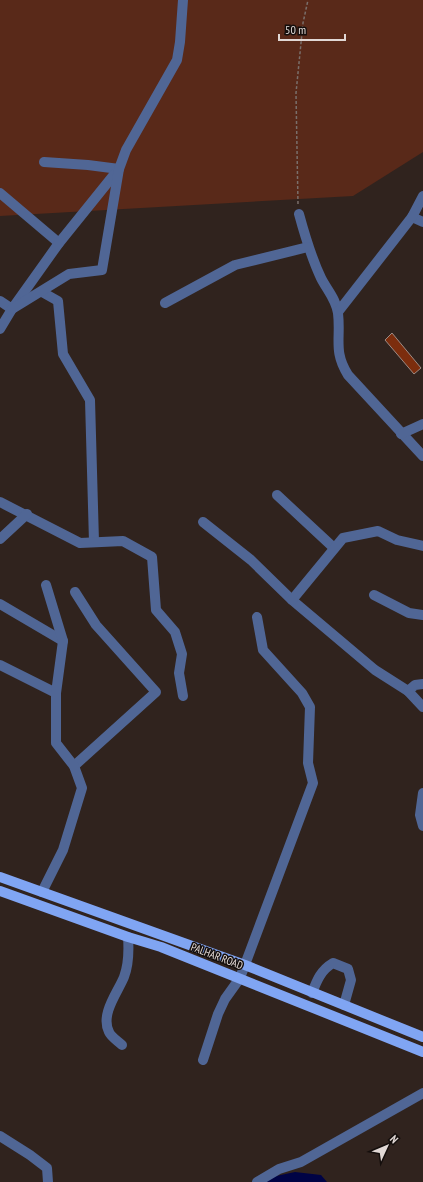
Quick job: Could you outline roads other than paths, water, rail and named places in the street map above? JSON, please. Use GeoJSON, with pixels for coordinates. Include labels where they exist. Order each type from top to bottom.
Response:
{"type":"FeatureCollection","features":[{"type":"Feature","properties":{"kind":"main road","name":"PALHAR ROAD"},"geometry":{"type":"LineString","coordinates":[[0,877],[245,964],[423,1037]]}},
{"type":"Feature","properties":{"kind":"main road","name":"PALHAR ROAD"},"geometry":{"type":"LineString","coordinates":[[0,891],[128,937],[161,947],[423,1052]]}},
{"type":"Feature","properties":{"kind":"street"},"geometry":{"type":"LineString","coordinates":[[12,309],[42,292],[69,274],[102,270],[119,169],[126,150],[177,60],[183,0]]}},
{"type":"Feature","properties":{"kind":"street"},"geometry":{"type":"LineString","coordinates":[[44,162],[119,169]]}},
{"type":"Feature","properties":{"kind":"street"},"geometry":{"type":"LineString","coordinates":[[0,329],[12,309],[59,243],[119,169]]}},
{"type":"Feature","properties":{"kind":"street"},"geometry":{"type":"LineString","coordinates":[[0,193],[59,243]]}},
{"type":"Feature","properties":{"kind":"street"},"geometry":{"type":"LineString","coordinates":[[338,312],[412,217],[423,196]]}},
{"type":"Feature","properties":{"kind":"street"},"geometry":{"type":"LineString","coordinates":[[299,214],[308,247],[321,278],[335,300],[338,312],[338,355],[342,365],[348,375],[423,456]]}},
{"type":"Feature","properties":{"kind":"street"},"geometry":{"type":"LineString","coordinates":[[412,217],[423,222]]}},
{"type":"Feature","properties":{"kind":"street"},"geometry":{"type":"LineString","coordinates":[[165,303],[235,265],[308,247]]}},
{"type":"Feature","properties":{"kind":"street"},"geometry":{"type":"LineString","coordinates":[[42,292],[58,301],[63,354],[90,400],[94,542]]}},
{"type":"Feature","properties":{"kind":"street"},"geometry":{"type":"LineString","coordinates":[[0,301],[12,309]]}},
{"type":"Feature","properties":{"kind":"street"},"geometry":{"type":"LineString","coordinates":[[401,434],[423,424]]}},
{"type":"Feature","properties":{"kind":"street"},"geometry":{"type":"LineString","coordinates":[[276,495],[334,548]]}},
{"type":"Feature","properties":{"kind":"street"},"geometry":{"type":"LineString","coordinates":[[0,502],[27,514],[80,543],[122,541],[152,557],[156,610],[175,632],[182,654],[179,673],[183,696]]}},
{"type":"Feature","properties":{"kind":"street"},"geometry":{"type":"LineString","coordinates":[[0,539],[27,514]]}},
{"type":"Feature","properties":{"kind":"street"},"geometry":{"type":"LineString","coordinates":[[203,522],[251,560],[292,600],[375,670],[408,691],[423,707]]}},
{"type":"Feature","properties":{"kind":"street"},"geometry":{"type":"LineString","coordinates":[[292,600],[343,538],[378,532],[397,540],[423,546]]}},
{"type":"Feature","properties":{"kind":"street"},"geometry":{"type":"LineString","coordinates":[[42,892],[63,850],[82,788],[74,766],[56,743],[56,693],[63,641],[46,585]]}},
{"type":"Feature","properties":{"kind":"street"},"geometry":{"type":"LineString","coordinates":[[74,766],[156,692],[96,625],[75,592]]}},
{"type":"Feature","properties":{"kind":"street"},"geometry":{"type":"LineString","coordinates":[[374,595],[409,613],[423,615]]}},
{"type":"Feature","properties":{"kind":"street"},"geometry":{"type":"LineString","coordinates":[[0,604],[63,641]]}},
{"type":"Feature","properties":{"kind":"street"},"geometry":{"type":"LineString","coordinates":[[204,1060],[218,1014],[225,999],[240,978],[313,783],[308,763],[310,707],[302,693],[263,650],[257,617]]}},
{"type":"Feature","properties":{"kind":"street"},"geometry":{"type":"LineString","coordinates":[[0,665],[56,693]]}},
{"type":"Feature","properties":{"kind":"street"},"geometry":{"type":"LineString","coordinates":[[408,691],[415,685],[423,684]]}},
{"type":"Feature","properties":{"kind":"street"},"geometry":{"type":"LineString","coordinates":[[423,793],[420,815],[423,826]]}},
{"type":"Feature","properties":{"kind":"street"},"geometry":{"type":"LineString","coordinates":[[122,1045],[109,1032],[107,1021],[109,1008],[124,977],[128,963],[128,937]]}},
{"type":"Feature","properties":{"kind":"street"},"geometry":{"type":"LineString","coordinates":[[312,992],[323,970],[328,966],[333,963],[348,969],[351,980],[344,1005]]}},
{"type":"Feature","properties":{"kind":"street"},"geometry":{"type":"LineString","coordinates":[[257,1182],[279,1169],[301,1162],[423,1093]]}},
{"type":"Feature","properties":{"kind":"street"},"geometry":{"type":"LineString","coordinates":[[0,1136],[30,1154],[47,1168],[48,1182]]}}]}
